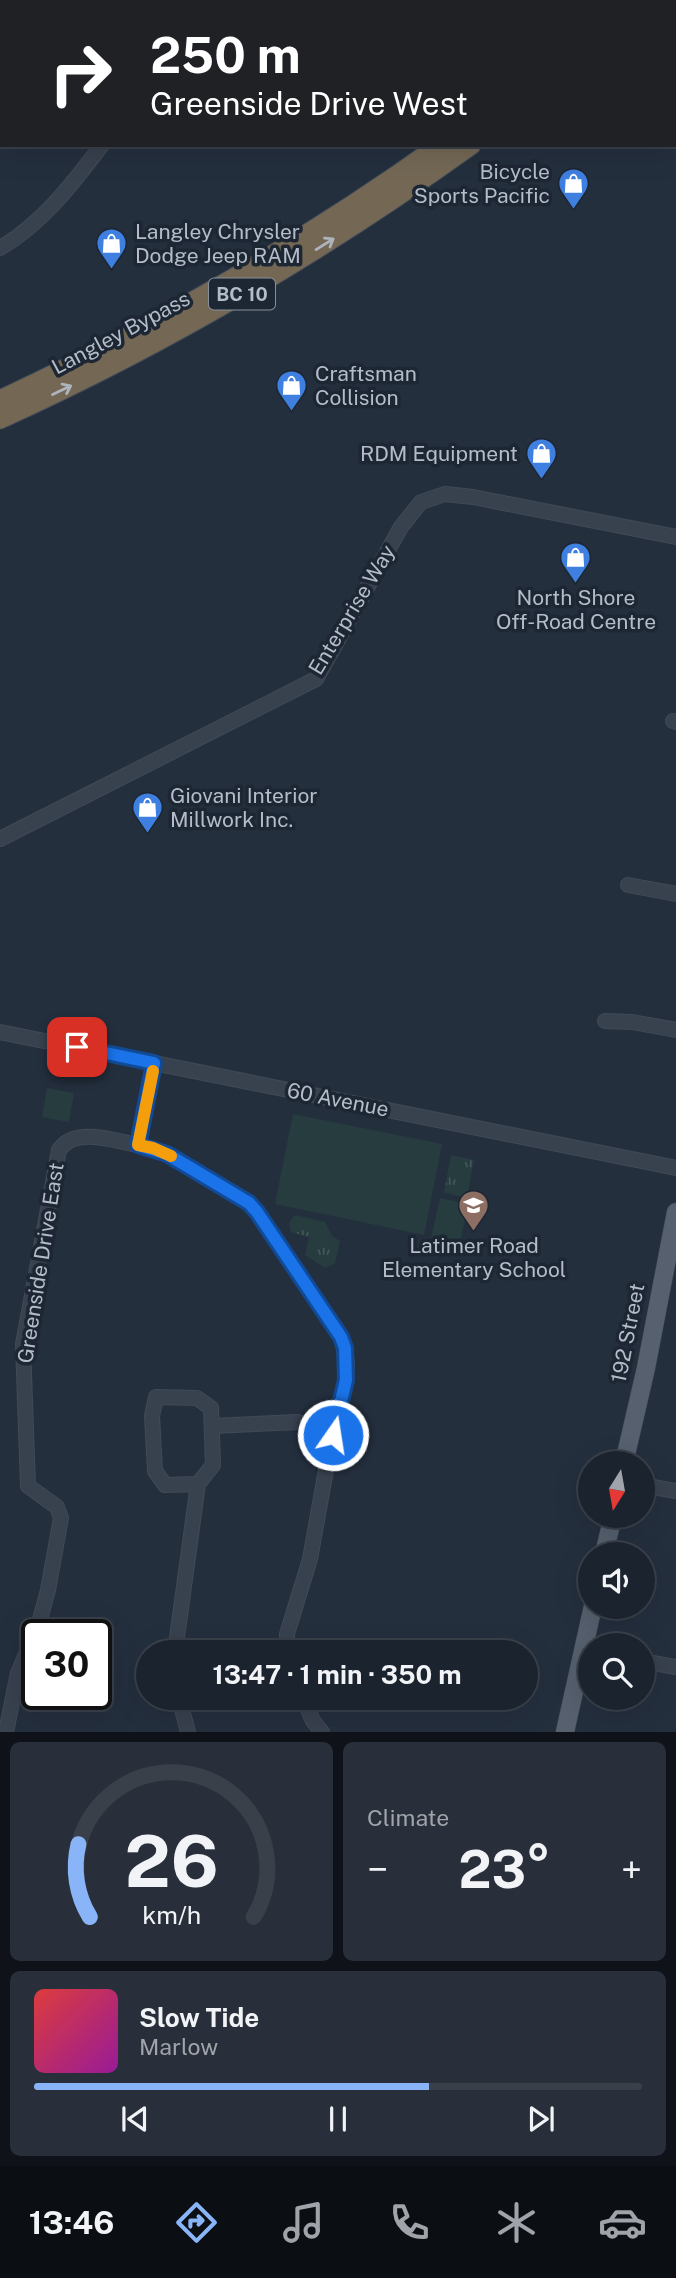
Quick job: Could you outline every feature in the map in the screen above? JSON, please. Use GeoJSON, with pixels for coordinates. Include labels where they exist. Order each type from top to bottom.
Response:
{"type":"FeatureCollection","features":[{"type":"Feature","properties":{"kind":"highway","name":"Langley Bypass"},"geometry":{"type":"LineString","coordinates":[[0,400],[90,357],[217,288],[298,240],[437,147]]}},
{"type":"Feature","properties":{"kind":"highway","name":"Langley Bypass"},"geometry":{"type":"LineString","coordinates":[[0,419],[95,374],[247,291],[367,217],[468,147]]}},
{"type":"Feature","properties":{"kind":"highway"},"geometry":{"type":"LineString","coordinates":[[0,388],[23,390]]}},
{"type":"Feature","properties":{"kind":"main road","name":"192 Street"},"geometry":{"type":"LineString","coordinates":[[627,1451],[676,1212]]}},
{"type":"Feature","properties":{"kind":"main road"},"geometry":{"type":"LineString","coordinates":[[565,1732],[578,1684]]}},
{"type":"Feature","properties":{"kind":"street"},"geometry":{"type":"LineString","coordinates":[[0,248],[61,197],[101,147]]}},
{"type":"Feature","properties":{"kind":"street","name":"Enterprise Way"},"geometry":{"type":"LineString","coordinates":[[0,839],[316,679],[401,527],[421,502],[445,494],[473,497],[676,537]]}},
{"type":"Feature","properties":{"kind":"street"},"geometry":{"type":"LineString","coordinates":[[628,885],[676,894]]}},
{"type":"Feature","properties":{"kind":"street"},"geometry":{"type":"LineString","coordinates":[[605,1021],[632,1021],[676,1030]]}},
{"type":"Feature","properties":{"kind":"street","name":"60 Avenue"},"geometry":{"type":"LineString","coordinates":[[0,1032],[676,1168]]}},
{"type":"Feature","properties":{"kind":"street"},"geometry":{"type":"LineString","coordinates":[[154,1063],[138,1145],[167,1154],[249,1203],[341,1337],[345,1348],[346,1380],[310,1559],[289,1624],[288,1640]]}},
{"type":"Feature","properties":{"kind":"street","name":"Greenside Drive East"},"geometry":{"type":"LineString","coordinates":[[6,1732],[18,1673],[38,1627],[48,1590],[61,1518],[57,1507],[28,1486],[23,1367],[23,1344],[59,1150],[73,1138],[86,1136],[138,1145]]}},
{"type":"Feature","properties":{"kind":"street"},"geometry":{"type":"LineString","coordinates":[[177,1640],[198,1485],[213,1465],[211,1408],[197,1398],[156,1398],[152,1416],[156,1471],[165,1485],[198,1485]]}},
{"type":"Feature","properties":{"kind":"street"},"geometry":{"type":"LineString","coordinates":[[212,1426],[298,1422]]}},
{"type":"Feature","properties":{"kind":"street"},"geometry":{"type":"LineString","coordinates":[[655,1487],[676,1491]]}},
{"type":"Feature","properties":{"kind":"street"},"geometry":{"type":"LineString","coordinates":[[655,1663],[676,1667]]}},
{"type":"Feature","properties":{"kind":"street"},"geometry":{"type":"LineString","coordinates":[[182,1710],[188,1732]]}},
{"type":"Feature","properties":{"kind":"street"},"geometry":{"type":"LineString","coordinates":[[308,1710],[322,1732]]}},
{"type":"Feature","properties":{"kind":"green space"},"geometry":{"type":"Polygon","coordinates":[[[47,1088],[74,1093],[69,1122],[42,1117],[47,1088]]]}},
{"type":"Feature","properties":{"kind":"green space"},"geometry":{"type":"Polygon","coordinates":[[[293,1114],[442,1144],[424,1235],[275,1204],[293,1114]]]}},
{"type":"Feature","properties":{"kind":"green space"},"geometry":{"type":"Polygon","coordinates":[[[451,1155],[474,1160],[467,1197],[444,1193],[451,1155]]]}},
{"type":"Feature","properties":{"kind":"green space"},"geometry":{"type":"Polygon","coordinates":[[[440,1198],[468,1204],[460,1244],[431,1238],[440,1198]]]}},
{"type":"Feature","properties":{"kind":"green space"},"geometry":{"type":"Polygon","coordinates":[[[295,1215],[325,1222],[332,1236],[340,1241],[335,1263],[325,1268],[305,1255],[309,1237],[291,1232],[289,1223],[295,1215]]]}},
{"type":"Feature","properties":{"kind":"slow traffic"},"geometry":{"type":"LineString","coordinates":[[153,1071],[138,1145],[171,1156]]}},
{"type":"Feature","properties":{"kind":"place","name":"Bicycle Sports Pacific"},"geometry":{"type":"Point","coordinates":[573,211]}},
{"type":"Feature","properties":{"kind":"place","name":"Langley Chrysler Dodge Jeep RAM"},"geometry":{"type":"Point","coordinates":[112,271]}},
{"type":"Feature","properties":{"kind":"place","name":"Craftsman Collision"},"geometry":{"type":"Point","coordinates":[292,413]}},
{"type":"Feature","properties":{"kind":"place","name":"RDM Equipment"},"geometry":{"type":"Point","coordinates":[541,481]}},
{"type":"Feature","properties":{"kind":"place","name":"North Shore Off-Road Centre"},"geometry":{"type":"Point","coordinates":[576,585]}},
{"type":"Feature","properties":{"kind":"place","name":"Giovani Interior Millwork Inc."},"geometry":{"type":"Point","coordinates":[147,835]}},
{"type":"Feature","properties":{"kind":"place","name":"Latimer Road Elementary School"},"geometry":{"type":"Point","coordinates":[474,1233]}},
{"type":"Feature","properties":{"kind":"route"},"geometry":{"type":"LineString","coordinates":[[77,1047],[154,1063],[138,1145],[167,1154],[249,1203],[341,1337],[347,1362],[346,1380],[333,1435]]}}]}
